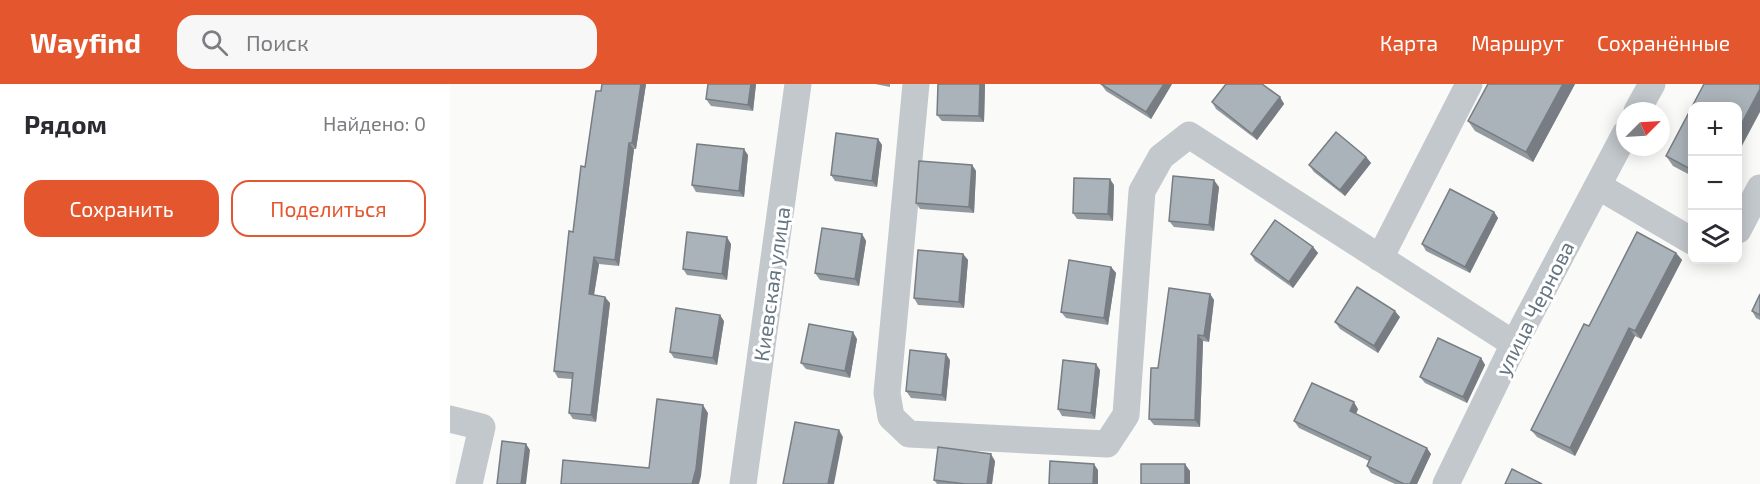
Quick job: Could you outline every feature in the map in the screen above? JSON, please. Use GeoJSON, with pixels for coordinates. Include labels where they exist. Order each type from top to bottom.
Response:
{"type":"FeatureCollection","features":[{"type":"Feature","properties":{"kind":"street","name":"Киевская улица"},"geometry":{"type":"LineString","coordinates":[[743,484],[798,84]]}},
{"type":"Feature","properties":{"kind":"street"},"geometry":{"type":"LineString","coordinates":[[916,84],[887,393],[891,417],[909,434],[1107,444],[1126,415],[1142,191],[1161,157],[1189,135],[1514,344]]}},
{"type":"Feature","properties":{"kind":"street"},"geometry":{"type":"LineString","coordinates":[[1380,258],[1469,84]]}},
{"type":"Feature","properties":{"kind":"street"},"geometry":{"type":"LineString","coordinates":[[1642,102],[1652,84]]}},
{"type":"Feature","properties":{"kind":"street","name":"улица Чернова"},"geometry":{"type":"LineString","coordinates":[[1446,484],[1514,344],[1616,151]]}},
{"type":"Feature","properties":{"kind":"street"},"geometry":{"type":"LineString","coordinates":[[1598,186],[1688,239]]}},
{"type":"Feature","properties":{"kind":"street"},"geometry":{"type":"LineString","coordinates":[[1742,221],[1760,188]]}},
{"type":"Feature","properties":{"kind":"street"},"geometry":{"type":"LineString","coordinates":[[450,419],[482,427],[469,484]]}},
{"type":"Feature","properties":{"kind":"building"},"geometry":{"type":"Polygon","coordinates":[[[602,84],[641,84],[632,143],[629,143],[615,260],[594,257],[589,294],[605,297],[591,415],[569,413],[573,373],[554,371],[569,231],[573,232],[581,166],[585,167],[596,91],[601,91],[602,84]]]}},
{"type":"Feature","properties":{"kind":"building"},"geometry":{"type":"Polygon","coordinates":[[[708,84],[751,84],[748,105],[706,99],[708,84]]]}},
{"type":"Feature","properties":{"kind":"building"},"geometry":{"type":"Polygon","coordinates":[[[938,84],[980,84],[979,116],[937,115],[938,84]]]}},
{"type":"Feature","properties":{"kind":"building"},"geometry":{"type":"Polygon","coordinates":[[[1101,84],[1164,84],[1146,112],[1101,84]]]}},
{"type":"Feature","properties":{"kind":"building"},"geometry":{"type":"Polygon","coordinates":[[[1226,84],[1262,84],[1280,97],[1252,134],[1212,102],[1226,84]]]}},
{"type":"Feature","properties":{"kind":"building"},"geometry":{"type":"Polygon","coordinates":[[[1488,84],[1563,84],[1526,152],[1468,121],[1488,84]]]}},
{"type":"Feature","properties":{"kind":"building"},"geometry":{"type":"Polygon","coordinates":[[[1704,84],[1760,84],[1760,89],[1742,123],[1742,102],[1694,102],[1704,84]]]}},
{"type":"Feature","properties":{"kind":"building"},"geometry":{"type":"Polygon","coordinates":[[[1688,115],[1688,168],[1666,156],[1670,156],[1670,148],[1688,115]]]}},
{"type":"Feature","properties":{"kind":"building"},"geometry":{"type":"Polygon","coordinates":[[[1336,132],[1366,157],[1340,190],[1309,165],[1336,132]]]}},
{"type":"Feature","properties":{"kind":"building"},"geometry":{"type":"Polygon","coordinates":[[[836,133],[878,139],[872,181],[831,175],[836,133]]]}},
{"type":"Feature","properties":{"kind":"building"},"geometry":{"type":"Polygon","coordinates":[[[697,144],[744,149],[739,191],[692,185],[697,144]]]}},
{"type":"Feature","properties":{"kind":"building"},"geometry":{"type":"Polygon","coordinates":[[[919,161],[972,165],[969,207],[916,203],[919,161]]]}},
{"type":"Feature","properties":{"kind":"building"},"geometry":{"type":"Polygon","coordinates":[[[1173,176],[1214,180],[1209,225],[1169,221],[1173,176]]]}},
{"type":"Feature","properties":{"kind":"building"},"geometry":{"type":"Polygon","coordinates":[[[1074,178],[1110,179],[1108,214],[1073,213],[1074,178]]]}},
{"type":"Feature","properties":{"kind":"building"},"geometry":{"type":"Polygon","coordinates":[[[1450,189],[1494,212],[1465,267],[1422,244],[1450,189]]]}},
{"type":"Feature","properties":{"kind":"building"},"geometry":{"type":"Polygon","coordinates":[[[1275,220],[1313,247],[1289,282],[1251,254],[1275,220]]]}},
{"type":"Feature","properties":{"kind":"building"},"geometry":{"type":"Polygon","coordinates":[[[822,228],[862,234],[855,279],[815,273],[822,228]]]}},
{"type":"Feature","properties":{"kind":"building"},"geometry":{"type":"Polygon","coordinates":[[[687,232],[727,237],[722,274],[683,269],[687,232]]]}},
{"type":"Feature","properties":{"kind":"building"},"geometry":{"type":"Polygon","coordinates":[[[1637,232],[1676,253],[1635,331],[1629,328],[1570,448],[1531,430],[1584,324],[1589,326],[1637,232]]]}},
{"type":"Feature","properties":{"kind":"building"},"geometry":{"type":"Polygon","coordinates":[[[918,250],[963,254],[959,302],[914,298],[918,250]]]}},
{"type":"Feature","properties":{"kind":"building"},"geometry":{"type":"Polygon","coordinates":[[[1069,260],[1111,267],[1104,318],[1061,312],[1069,260]]]}},
{"type":"Feature","properties":{"kind":"building"},"geometry":{"type":"Polygon","coordinates":[[[1357,287],[1395,311],[1374,346],[1335,322],[1357,287]]]}},
{"type":"Feature","properties":{"kind":"building"},"geometry":{"type":"Polygon","coordinates":[[[1169,288],[1210,294],[1204,336],[1198,335],[1195,420],[1149,419],[1151,368],[1158,368],[1169,288]]]}},
{"type":"Feature","properties":{"kind":"building"},"geometry":{"type":"Polygon","coordinates":[[[1760,294],[1760,315],[1752,311],[1760,294]]]}},
{"type":"Feature","properties":{"kind":"building"},"geometry":{"type":"Polygon","coordinates":[[[676,308],[720,315],[713,358],[670,352],[676,308]]]}},
{"type":"Feature","properties":{"kind":"building"},"geometry":{"type":"Polygon","coordinates":[[[809,324],[853,332],[845,371],[801,363],[809,324]]]}},
{"type":"Feature","properties":{"kind":"building"},"geometry":{"type":"Polygon","coordinates":[[[1438,338],[1481,358],[1463,397],[1420,377],[1438,338]]]}},
{"type":"Feature","properties":{"kind":"building"},"geometry":{"type":"Polygon","coordinates":[[[910,350],[946,354],[942,395],[906,391],[910,350]]]}},
{"type":"Feature","properties":{"kind":"building"},"geometry":{"type":"Polygon","coordinates":[[[1063,360],[1096,364],[1091,413],[1058,409],[1063,360]]]}},
{"type":"Feature","properties":{"kind":"building"},"geometry":{"type":"Polygon","coordinates":[[[1312,383],[1354,402],[1350,411],[1427,448],[1410,484],[1404,484],[1367,466],[1371,457],[1294,421],[1312,383]]]}},
{"type":"Feature","properties":{"kind":"building"},"geometry":{"type":"Polygon","coordinates":[[[657,399],[703,405],[696,469],[692,484],[561,484],[563,460],[649,468],[657,399]]]}},
{"type":"Feature","properties":{"kind":"building"},"geometry":{"type":"Polygon","coordinates":[[[795,422],[839,430],[828,484],[783,484],[795,422]]]}},
{"type":"Feature","properties":{"kind":"building"},"geometry":{"type":"Polygon","coordinates":[[[502,441],[526,444],[521,484],[497,484],[502,441]]]}},
{"type":"Feature","properties":{"kind":"building"},"geometry":{"type":"Polygon","coordinates":[[[938,447],[991,454],[987,484],[934,480],[938,447]]]}},
{"type":"Feature","properties":{"kind":"building"},"geometry":{"type":"Polygon","coordinates":[[[1050,461],[1094,464],[1093,484],[1049,484],[1050,461]]]}},
{"type":"Feature","properties":{"kind":"building"},"geometry":{"type":"Polygon","coordinates":[[[1141,464],[1185,464],[1185,484],[1141,484],[1141,464]]]}},
{"type":"Feature","properties":{"kind":"building"},"geometry":{"type":"Polygon","coordinates":[[[1512,469],[1542,484],[1505,484],[1512,469]]]}}]}
